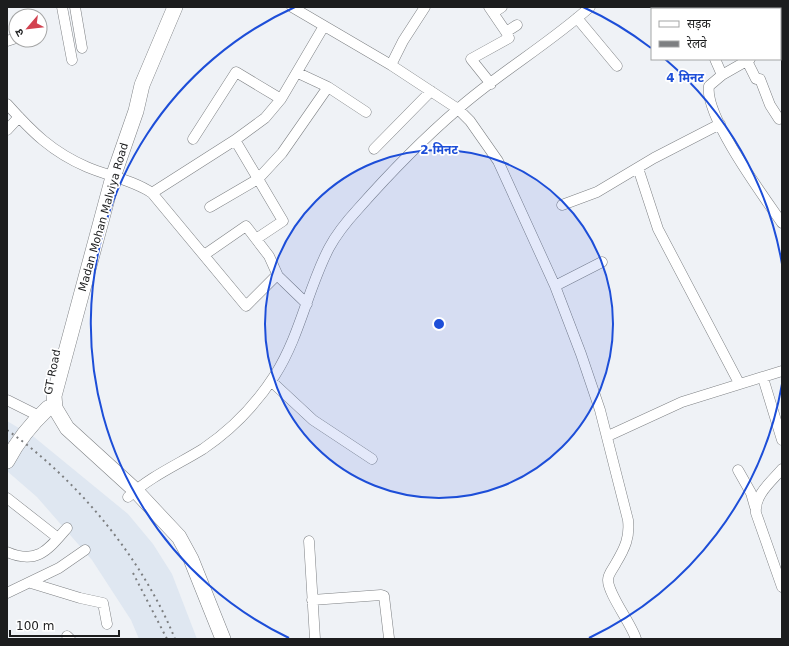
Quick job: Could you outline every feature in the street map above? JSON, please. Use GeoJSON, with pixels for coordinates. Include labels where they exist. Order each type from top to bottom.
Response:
{"type":"FeatureCollection","features":[{"type":"Feature","properties":{"kind":"highway","name":"Madan Mohan Malviya Road"},"geometry":{"type":"LineString","coordinates":[[109,175],[136,112],[142,85],[174,7]]}},
{"type":"Feature","properties":{"kind":"highway","name":"GT Road"},"geometry":{"type":"LineString","coordinates":[[109,175],[52,362],[46,398],[47,411],[68,441],[132,494],[179,537],[191,559],[224,639]]}},
{"type":"Feature","properties":{"kind":"highway"},"geometry":{"type":"LineString","coordinates":[[7,461],[16,443],[47,411]]}},
{"type":"Feature","properties":{"kind":"highway","name":"GT Road"},"geometry":{"type":"LineString","coordinates":[[132,494],[182,562],[203,604],[216,639]]}},
{"type":"Feature","properties":{"kind":"street"},"geometry":{"type":"LineString","coordinates":[[62,7],[72,60]]}},
{"type":"Feature","properties":{"kind":"street"},"geometry":{"type":"LineString","coordinates":[[76,7],[82,48]]}},
{"type":"Feature","properties":{"kind":"street"},"geometry":{"type":"LineString","coordinates":[[292,7],[391,65],[458,109],[470,121],[498,161],[555,286],[583,361],[608,436],[628,520],[629,531],[628,540],[609,574],[608,580],[612,593],[628,620],[636,639]]}},
{"type":"Feature","properties":{"kind":"street"},"geometry":{"type":"LineString","coordinates":[[391,65],[403,41],[425,7]]}},
{"type":"Feature","properties":{"kind":"street"},"geometry":{"type":"LineString","coordinates":[[132,494],[148,480],[193,455],[215,440],[245,413],[271,381],[289,349],[328,249],[342,228],[406,158],[458,109],[578,18],[590,7]]}},
{"type":"Feature","properties":{"kind":"street"},"geometry":{"type":"LineString","coordinates":[[491,84],[471,59],[509,38],[495,9]]}},
{"type":"Feature","properties":{"kind":"street"},"geometry":{"type":"LineString","coordinates":[[578,18],[617,66]]}},
{"type":"Feature","properties":{"kind":"street"},"geometry":{"type":"LineString","coordinates":[[506,32],[517,25]]}},
{"type":"Feature","properties":{"kind":"street"},"geometry":{"type":"LineString","coordinates":[[152,194],[235,140],[265,118],[281,99],[298,73],[324,26]]}},
{"type":"Feature","properties":{"kind":"street"},"geometry":{"type":"LineString","coordinates":[[715,60],[722,74]]}},
{"type":"Feature","properties":{"kind":"street"},"geometry":{"type":"LineString","coordinates":[[782,118],[779,119],[770,105],[760,79],[756,79],[749,60],[722,74],[711,82],[708,91],[720,124],[749,174],[782,223]]}},
{"type":"Feature","properties":{"kind":"street"},"geometry":{"type":"LineString","coordinates":[[193,139],[236,72],[281,99]]}},
{"type":"Feature","properties":{"kind":"street"},"geometry":{"type":"LineString","coordinates":[[298,73],[328,87],[366,112]]}},
{"type":"Feature","properties":{"kind":"street"},"geometry":{"type":"LineString","coordinates":[[210,207],[258,179],[282,153],[328,87]]}},
{"type":"Feature","properties":{"kind":"street"},"geometry":{"type":"LineString","coordinates":[[374,149],[431,91]]}},
{"type":"Feature","properties":{"kind":"street"},"geometry":{"type":"LineString","coordinates":[[7,104],[35,134],[61,154],[109,175],[133,183],[152,194],[246,306],[275,277],[278,276]]}},
{"type":"Feature","properties":{"kind":"street"},"geometry":{"type":"LineString","coordinates":[[7,130],[19,117]]}},
{"type":"Feature","properties":{"kind":"street"},"geometry":{"type":"LineString","coordinates":[[562,205],[597,192],[720,124]]}},
{"type":"Feature","properties":{"kind":"street"},"geometry":{"type":"LineString","coordinates":[[235,140],[282,221],[256,239]]}},
{"type":"Feature","properties":{"kind":"street"},"geometry":{"type":"LineString","coordinates":[[638,168],[656,224],[740,383]]}},
{"type":"Feature","properties":{"kind":"street"},"geometry":{"type":"LineString","coordinates":[[204,255],[246,226],[269,256],[278,276],[307,304]]}},
{"type":"Feature","properties":{"kind":"street"},"geometry":{"type":"LineString","coordinates":[[555,286],[602,262]]}},
{"type":"Feature","properties":{"kind":"street"},"geometry":{"type":"LineString","coordinates":[[608,436],[682,402],[782,371]]}},
{"type":"Feature","properties":{"kind":"street"},"geometry":{"type":"LineString","coordinates":[[763,378],[782,440]]}},
{"type":"Feature","properties":{"kind":"street"},"geometry":{"type":"LineString","coordinates":[[271,381],[313,420],[372,459]]}},
{"type":"Feature","properties":{"kind":"street"},"geometry":{"type":"LineString","coordinates":[[7,400],[47,411]]}},
{"type":"Feature","properties":{"kind":"street"},"geometry":{"type":"LineString","coordinates":[[755,507],[757,499],[782,469]]}},
{"type":"Feature","properties":{"kind":"street"},"geometry":{"type":"LineString","coordinates":[[738,470],[751,492],[756,513],[782,587]]}},
{"type":"Feature","properties":{"kind":"street"},"geometry":{"type":"LineString","coordinates":[[7,498],[58,538]]}},
{"type":"Feature","properties":{"kind":"street"},"geometry":{"type":"LineString","coordinates":[[7,552],[19,557],[29,558],[40,554],[67,528]]}},
{"type":"Feature","properties":{"kind":"street"},"geometry":{"type":"LineString","coordinates":[[309,541],[315,639]]}},
{"type":"Feature","properties":{"kind":"street"},"geometry":{"type":"LineString","coordinates":[[7,593],[31,583],[59,568],[85,550]]}},
{"type":"Feature","properties":{"kind":"street"},"geometry":{"type":"LineString","coordinates":[[31,583],[80,598],[103,603],[107,624]]}},
{"type":"Feature","properties":{"kind":"street"},"geometry":{"type":"LineString","coordinates":[[312,600],[384,596],[389,638]]}},
{"type":"Feature","properties":{"kind":"shaded area"},"geometry":{"type":"Polygon","coordinates":[[[7,421],[34,437],[128,514],[153,544],[172,574],[197,639],[139,639],[131,620],[92,560],[37,497],[7,471],[7,421]]]}},
{"type":"Feature","properties":{"kind":"railway"},"geometry":{"type":"LineString","coordinates":[[7,430],[58,472],[105,523],[145,579],[175,639]]}},
{"type":"Feature","properties":{"kind":"railway"},"geometry":{"type":"LineString","coordinates":[[133,573],[167,639]]}}]}
